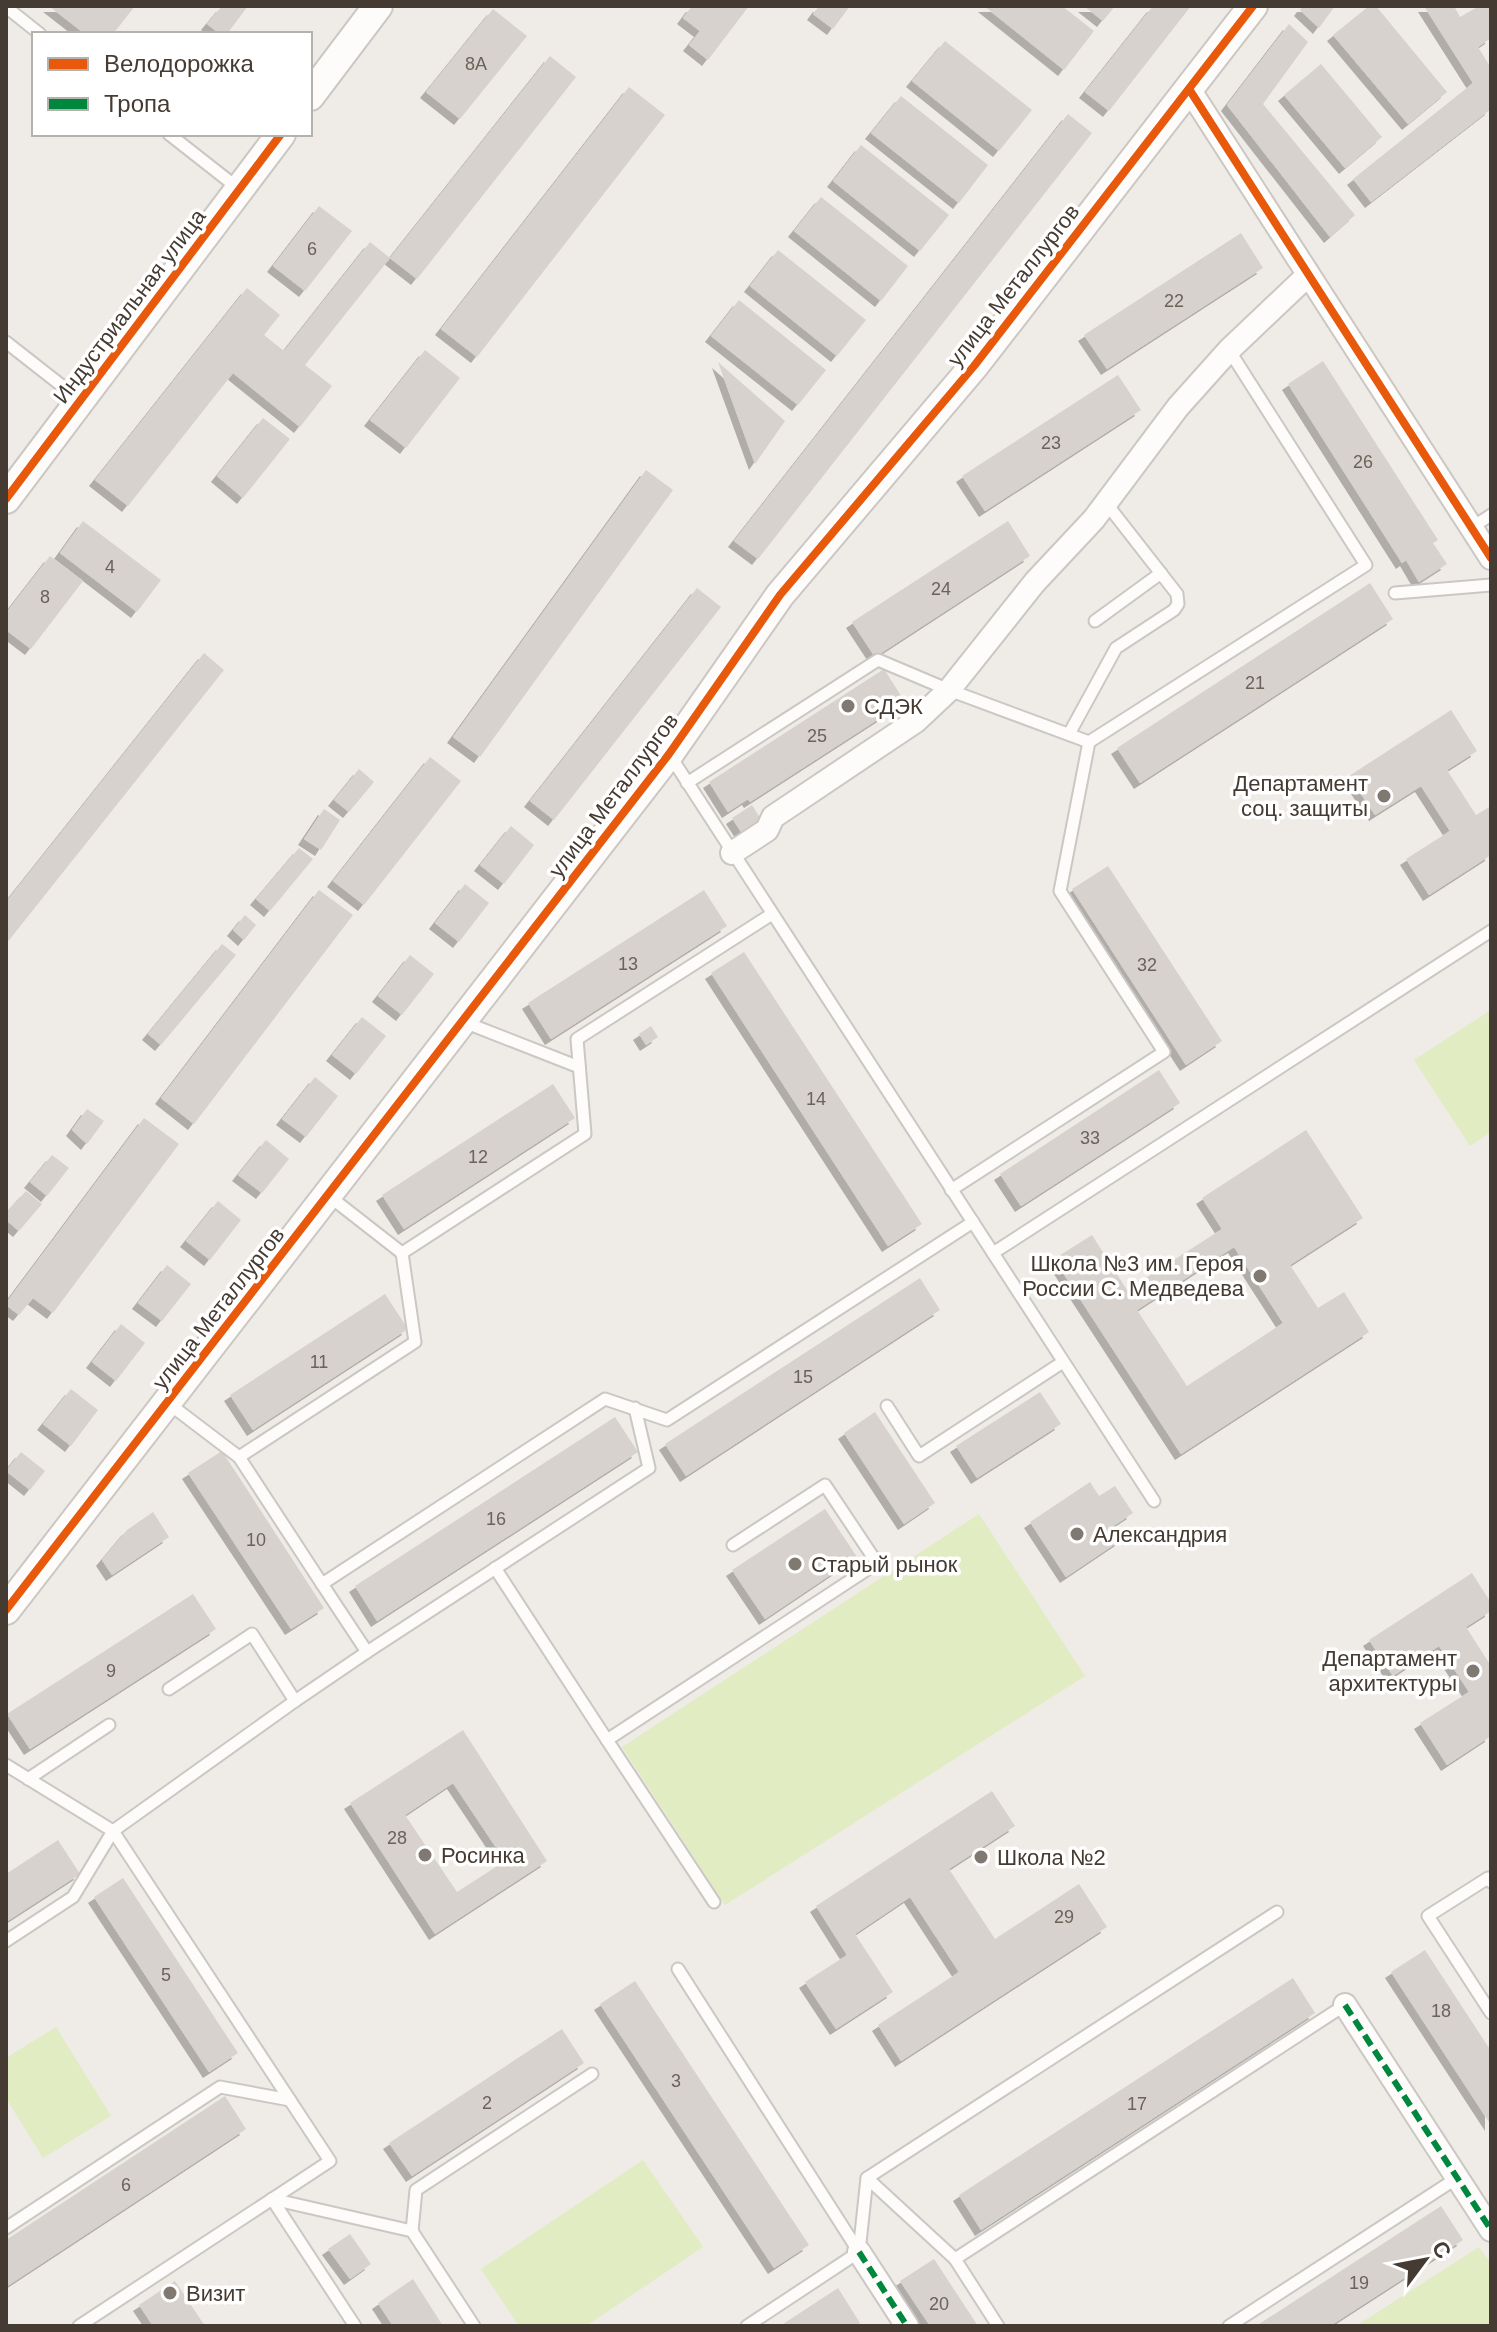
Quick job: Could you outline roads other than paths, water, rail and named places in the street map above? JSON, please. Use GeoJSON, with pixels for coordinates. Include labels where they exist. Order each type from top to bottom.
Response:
{"type":"FeatureCollection","features":[{"type":"Feature","properties":{"kind":"street"},"geometry":{"type":"LineString","coordinates":[[312,93],[378,6]]}},
{"type":"Feature","properties":{"kind":"street","name":"улица Металлургов"},"geometry":{"type":"LineString","coordinates":[[6,1610],[669,754],[780,595],[974,366],[1253,6]]}},
{"type":"Feature","properties":{"kind":"street"},"geometry":{"type":"LineString","coordinates":[[1189,89],[1491,558]]}},
{"type":"Feature","properties":{"kind":"street","name":"Индустриальная улица"},"geometry":{"type":"LineString","coordinates":[[11,485],[80,401],[280,136]]}},
{"type":"Feature","properties":{"kind":"street"},"geometry":{"type":"LineString","coordinates":[[732,853],[767,830],[773,817],[916,721],[949,690],[1035,582],[1094,519],[1178,407],[1229,350],[1308,275]]}},
{"type":"Feature","properties":{"kind":"street"},"geometry":{"type":"LineString","coordinates":[[1345,2005],[1491,2230]]}},
{"type":"Feature","properties":{"kind":"street"},"geometry":{"type":"LineString","coordinates":[[859,2252],[907,2326]]}},
{"type":"Feature","properties":{"kind":"lane"},"geometry":{"type":"LineString","coordinates":[[6,7],[37,32]]}},
{"type":"Feature","properties":{"kind":"lane"},"geometry":{"type":"LineString","coordinates":[[172,136],[240,189]]}},
{"type":"Feature","properties":{"kind":"lane"},"geometry":{"type":"LineString","coordinates":[[6,342],[80,401]]}},
{"type":"Feature","properties":{"kind":"lane"},"geometry":{"type":"LineString","coordinates":[[951,1190],[1164,1052],[1060,891],[1089,742],[1366,565],[1229,350]]}},
{"type":"Feature","properties":{"kind":"lane"},"geometry":{"type":"LineString","coordinates":[[1069,734],[1116,648],[1174,610],[1178,604],[1177,594],[1106,503]]}},
{"type":"Feature","properties":{"kind":"lane"},"geometry":{"type":"LineString","coordinates":[[1471,528],[1491,515]]}},
{"type":"Feature","properties":{"kind":"lane"},"geometry":{"type":"LineString","coordinates":[[1095,621],[1161,573]]}},
{"type":"Feature","properties":{"kind":"lane"},"geometry":{"type":"LineString","coordinates":[[1395,593],[1491,585]]}},
{"type":"Feature","properties":{"kind":"lane"},"geometry":{"type":"LineString","coordinates":[[687,783],[878,660],[1089,742]]}},
{"type":"Feature","properties":{"kind":"lane"},"geometry":{"type":"LineString","coordinates":[[669,754],[1154,1501]]}},
{"type":"Feature","properties":{"kind":"lane"},"geometry":{"type":"LineString","coordinates":[[402,1253],[585,1134],[577,1039],[772,914]]}},
{"type":"Feature","properties":{"kind":"lane"},"geometry":{"type":"LineString","coordinates":[[993,1253],[1491,931]]}},
{"type":"Feature","properties":{"kind":"lane"},"geometry":{"type":"LineString","coordinates":[[463,1022],[579,1067]]}},
{"type":"Feature","properties":{"kind":"lane"},"geometry":{"type":"LineString","coordinates":[[239,1457],[415,1342],[402,1253],[328,1196]]}},
{"type":"Feature","properties":{"kind":"lane"},"geometry":{"type":"LineString","coordinates":[[322,1584],[605,1399],[667,1420],[973,1222]]}},
{"type":"Feature","properties":{"kind":"lane"},"geometry":{"type":"LineString","coordinates":[[887,1406],[919,1456],[1063,1362]]}},
{"type":"Feature","properties":{"kind":"lane"},"geometry":{"type":"LineString","coordinates":[[167,1403],[239,1457],[367,1652]]}},
{"type":"Feature","properties":{"kind":"lane"},"geometry":{"type":"LineString","coordinates":[[6,1941],[73,1897],[113,1831],[367,1652],[649,1468],[635,1408]]}},
{"type":"Feature","properties":{"kind":"lane"},"geometry":{"type":"LineString","coordinates":[[607,1740],[877,1563],[825,1485],[733,1545]]}},
{"type":"Feature","properties":{"kind":"lane"},"geometry":{"type":"LineString","coordinates":[[495,1568],[714,1902]]}},
{"type":"Feature","properties":{"kind":"lane"},"geometry":{"type":"LineString","coordinates":[[169,1689],[252,1634],[295,1701]]}},
{"type":"Feature","properties":{"kind":"lane"},"geometry":{"type":"LineString","coordinates":[[28,1779],[109,1725]]}},
{"type":"Feature","properties":{"kind":"lane"},"geometry":{"type":"LineString","coordinates":[[6,1765],[113,1831],[330,2161],[79,2326]]}},
{"type":"Feature","properties":{"kind":"lane"},"geometry":{"type":"LineString","coordinates":[[1490,1878],[1428,1916],[1491,2013]]}},
{"type":"Feature","properties":{"kind":"lane"},"geometry":{"type":"LineString","coordinates":[[867,2178],[1277,1912]]}},
{"type":"Feature","properties":{"kind":"lane"},"geometry":{"type":"LineString","coordinates":[[678,1969],[859,2252]]}},
{"type":"Feature","properties":{"kind":"lane"},"geometry":{"type":"LineString","coordinates":[[955,2259],[1345,2005]]}},
{"type":"Feature","properties":{"kind":"lane"},"geometry":{"type":"LineString","coordinates":[[474,2326],[412,2231],[416,2190],[592,2074]]}},
{"type":"Feature","properties":{"kind":"lane"},"geometry":{"type":"LineString","coordinates":[[6,2228],[220,2087],[290,2100]]}},
{"type":"Feature","properties":{"kind":"lane"},"geometry":{"type":"LineString","coordinates":[[859,2252],[867,2178]]}},
{"type":"Feature","properties":{"kind":"lane"},"geometry":{"type":"LineString","coordinates":[[867,2178],[955,2259],[998,2326]]}},
{"type":"Feature","properties":{"kind":"lane"},"geometry":{"type":"LineString","coordinates":[[1229,2326],[1457,2178]]}},
{"type":"Feature","properties":{"kind":"lane"},"geometry":{"type":"LineString","coordinates":[[272,2199],[412,2231]]}},
{"type":"Feature","properties":{"kind":"lane"},"geometry":{"type":"LineString","coordinates":[[272,2199],[355,2326]]}},
{"type":"Feature","properties":{"kind":"lane"},"geometry":{"type":"LineString","coordinates":[[747,2326],[859,2252]]}},
{"type":"Feature","properties":{"kind":"place","name":"СДЭК"},"geometry":{"type":"Point","coordinates":[848,706]}},
{"type":"Feature","properties":{"kind":"place","name":"Департамент соц. защиты"},"geometry":{"type":"Point","coordinates":[1384,796]}},
{"type":"Feature","properties":{"kind":"place","name":"Школа №3 им. Героя России С. Медведева"},"geometry":{"type":"Point","coordinates":[1260,1276]}},
{"type":"Feature","properties":{"kind":"place","name":"Александрия"},"geometry":{"type":"Point","coordinates":[1077,1534]}},
{"type":"Feature","properties":{"kind":"place","name":"Старый рынок"},"geometry":{"type":"Point","coordinates":[795,1564]}},
{"type":"Feature","properties":{"kind":"place","name":"Департамент архитектуры"},"geometry":{"type":"Point","coordinates":[1473,1671]}},
{"type":"Feature","properties":{"kind":"place","name":"Росинка"},"geometry":{"type":"Point","coordinates":[425,1855]}},
{"type":"Feature","properties":{"kind":"place","name":"Школа №2"},"geometry":{"type":"Point","coordinates":[981,1857]}},
{"type":"Feature","properties":{"kind":"place","name":"Визит"},"geometry":{"type":"Point","coordinates":[170,2293]}}]}
